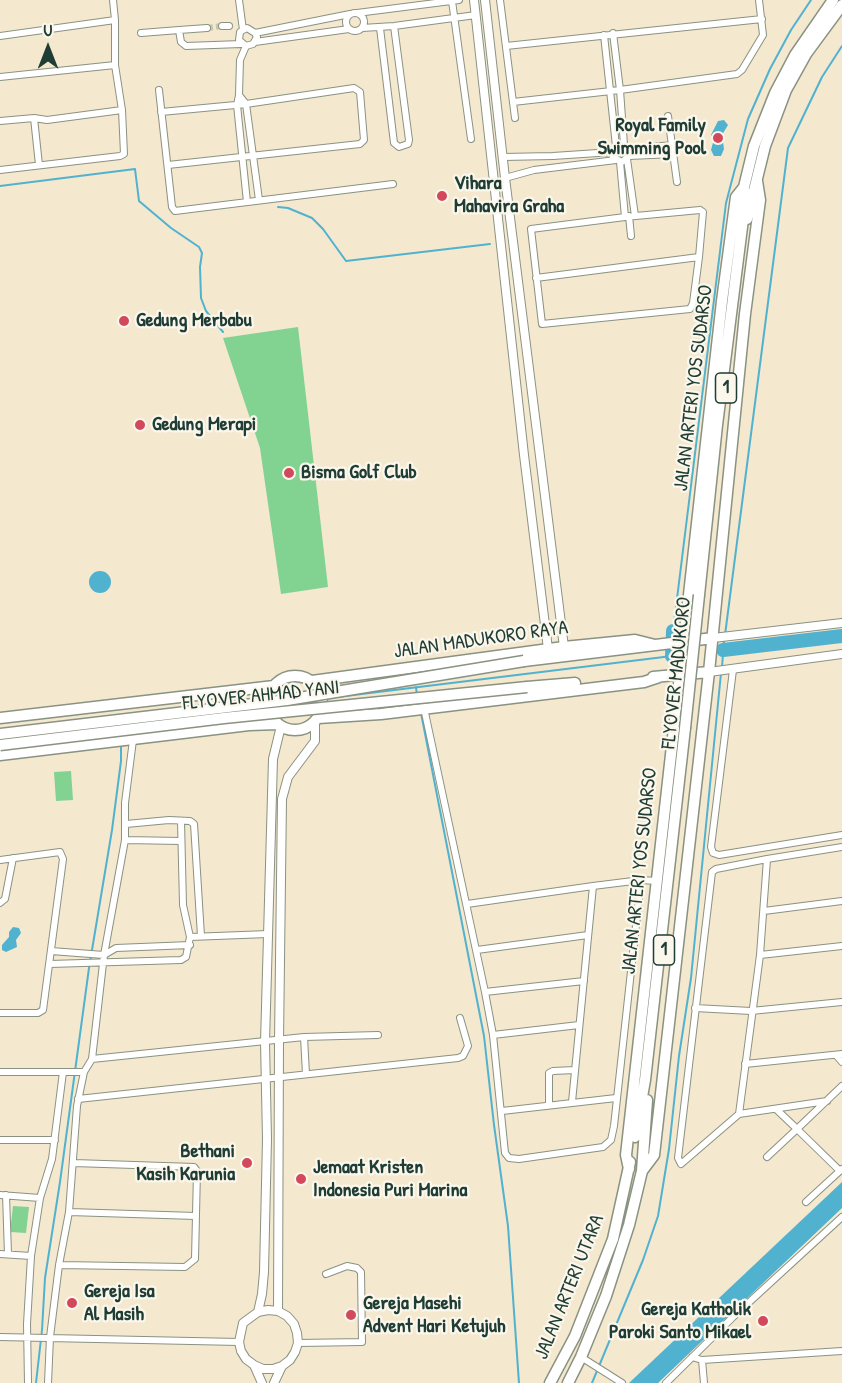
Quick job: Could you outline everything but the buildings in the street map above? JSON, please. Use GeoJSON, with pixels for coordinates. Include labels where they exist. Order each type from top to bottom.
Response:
{"type":"FeatureCollection","features":[{"type":"Feature","properties":{"kind":"highway","name":"1"},"geometry":{"type":"LineString","coordinates":[[744,187],[754,146],[775,93],[795,55],[833,0]]}},
{"type":"Feature","properties":{"kind":"highway","name":"1"},"geometry":{"type":"LineString","coordinates":[[757,181],[765,146],[786,90],[806,54],[842,5]]}},
{"type":"Feature","properties":{"kind":"highway","name":"FLYOVER MADUKORO"},"geometry":{"type":"LineString","coordinates":[[642,1171],[651,1057],[721,425],[747,220],[757,181]]}},
{"type":"Feature","properties":{"kind":"highway"},"geometry":{"type":"LineString","coordinates":[[642,1171],[654,1155],[714,672],[745,314],[760,200],[757,181]]}},
{"type":"Feature","properties":{"kind":"highway","name":"FLYOVER MADUKORO"},"geometry":{"type":"LineString","coordinates":[[702,595],[717,425],[743,219],[744,187]]}},
{"type":"Feature","properties":{"kind":"highway","name":"JALAN ARTERI YOS SUDARSO"},"geometry":{"type":"LineString","coordinates":[[629,1169],[626,1155],[722,301],[736,197],[744,187]]}},
{"type":"Feature","properties":{"kind":"highway","name":"JALAN MADUKORO RAYA"},"geometry":{"type":"LineString","coordinates":[[524,661],[717,637]]}},
{"type":"Feature","properties":{"kind":"highway","name":"JALAN MADUKORO RAYA"},"geometry":{"type":"LineString","coordinates":[[312,681],[564,647],[635,640],[657,645]]}},
{"type":"Feature","properties":{"kind":"highway","name":"FLYOVER AHMAD YANI"},"geometry":{"type":"LineString","coordinates":[[0,734],[287,700],[524,661]]}},
{"type":"Feature","properties":{"kind":"highway"},"geometry":{"type":"LineString","coordinates":[[0,755],[277,722],[299,730],[318,717],[418,709],[644,682],[659,677],[714,672]]}},
{"type":"Feature","properties":{"kind":"highway"},"geometry":{"type":"LineString","coordinates":[[277,722],[268,699],[274,686],[293,676],[312,681],[321,694],[318,717]]}},
{"type":"Feature","properties":{"kind":"highway","name":"FLYOVER AHMAD YANI"},"geometry":{"type":"LineString","coordinates":[[0,745],[224,718],[527,687],[659,677]]}},
{"type":"Feature","properties":{"kind":"highway"},"geometry":{"type":"LineString","coordinates":[[0,718],[274,686]]}},
{"type":"Feature","properties":{"kind":"highway"},"geometry":{"type":"LineString","coordinates":[[131,738],[132,703]]}},
{"type":"Feature","properties":{"kind":"highway","name":"FLYOVER MADUKORO"},"geometry":{"type":"LineString","coordinates":[[629,1169],[645,1080],[687,729]]}},
{"type":"Feature","properties":{"kind":"highway","name":"JALAN ARTERI UTARA"},"geometry":{"type":"LineString","coordinates":[[550,1383],[575,1336],[606,1258],[613,1239],[629,1169]]}},
{"type":"Feature","properties":{"kind":"highway","name":"JALAN ARTERI UTARA"},"geometry":{"type":"LineString","coordinates":[[568,1383],[586,1359],[614,1273],[642,1171]]}},
{"type":"Feature","properties":{"kind":"street"},"geometry":{"type":"LineString","coordinates":[[0,170],[120,156],[125,151],[115,65],[113,0]]}},
{"type":"Feature","properties":{"kind":"street"},"geometry":{"type":"LineString","coordinates":[[239,0],[243,30]]}},
{"type":"Feature","properties":{"kind":"street"},"geometry":{"type":"LineString","coordinates":[[247,202],[237,105],[240,60],[244,45],[238,36],[247,28],[255,33],[354,14],[456,0],[454,17],[471,139]]}},
{"type":"Feature","properties":{"kind":"street"},"geometry":{"type":"LineString","coordinates":[[474,0],[548,649]]}},
{"type":"Feature","properties":{"kind":"street"},"geometry":{"type":"LineString","coordinates":[[485,0],[564,647]]}},
{"type":"Feature","properties":{"kind":"street"},"geometry":{"type":"LineString","coordinates":[[500,0],[515,118]]}},
{"type":"Feature","properties":{"kind":"street"},"geometry":{"type":"LineString","coordinates":[[513,102],[737,74],[742,70],[763,35],[759,0]]}},
{"type":"Feature","properties":{"kind":"street"},"geometry":{"type":"LineString","coordinates":[[354,14],[364,21],[362,28]]}},
{"type":"Feature","properties":{"kind":"street"},"geometry":{"type":"LineString","coordinates":[[349,29],[346,27],[346,20],[354,14]]}},
{"type":"Feature","properties":{"kind":"street"},"geometry":{"type":"LineString","coordinates":[[179,30],[181,42],[186,46],[249,46],[255,42],[349,29],[356,31],[362,28],[380,28],[476,15]]}},
{"type":"Feature","properties":{"kind":"street"},"geometry":{"type":"LineString","coordinates":[[506,46],[762,19]]}},
{"type":"Feature","properties":{"kind":"street"},"geometry":{"type":"LineString","coordinates":[[0,36],[115,20]]}},
{"type":"Feature","properties":{"kind":"street"},"geometry":{"type":"LineString","coordinates":[[380,28],[394,142],[399,147],[408,144],[409,140],[394,26]]}},
{"type":"Feature","properties":{"kind":"street"},"geometry":{"type":"LineString","coordinates":[[141,33],[207,28]]}},
{"type":"Feature","properties":{"kind":"street"},"geometry":{"type":"LineString","coordinates":[[255,33],[255,42]]}},
{"type":"Feature","properties":{"kind":"street"},"geometry":{"type":"LineString","coordinates":[[613,33],[620,90],[631,236]]}},
{"type":"Feature","properties":{"kind":"street"},"geometry":{"type":"LineString","coordinates":[[604,34],[611,91],[623,151],[618,161],[630,216]]}},
{"type":"Feature","properties":{"kind":"street"},"geometry":{"type":"LineString","coordinates":[[0,77],[115,65]]}},
{"type":"Feature","properties":{"kind":"street"},"geometry":{"type":"LineString","coordinates":[[161,112],[246,105],[354,88],[360,92],[364,140],[362,143],[168,165]]}},
{"type":"Feature","properties":{"kind":"street"},"geometry":{"type":"LineString","coordinates":[[159,90],[172,207],[176,211],[393,184]]}},
{"type":"Feature","properties":{"kind":"street"},"geometry":{"type":"LineString","coordinates":[[239,95],[246,105],[259,200]]}},
{"type":"Feature","properties":{"kind":"street"},"geometry":{"type":"LineString","coordinates":[[0,121],[34,118],[47,120],[122,110]]}},
{"type":"Feature","properties":{"kind":"street"},"geometry":{"type":"LineString","coordinates":[[668,116],[677,182]]}},
{"type":"Feature","properties":{"kind":"street"},"geometry":{"type":"LineString","coordinates":[[34,118],[39,165]]}},
{"type":"Feature","properties":{"kind":"street"},"geometry":{"type":"LineString","coordinates":[[503,157],[553,156],[672,145]]}},
{"type":"Feature","properties":{"kind":"street"},"geometry":{"type":"LineString","coordinates":[[623,151],[674,154]]}},
{"type":"Feature","properties":{"kind":"street"},"geometry":{"type":"LineString","coordinates":[[618,161],[623,151]]}},
{"type":"Feature","properties":{"kind":"street"},"geometry":{"type":"LineString","coordinates":[[553,156],[554,167]]}},
{"type":"Feature","properties":{"kind":"street"},"geometry":{"type":"LineString","coordinates":[[531,157],[533,170]]}},
{"type":"Feature","properties":{"kind":"street"},"geometry":{"type":"LineString","coordinates":[[505,178],[533,170],[618,161]]}},
{"type":"Feature","properties":{"kind":"street"},"geometry":{"type":"LineString","coordinates":[[702,211],[693,303],[687,310],[543,325],[531,230],[630,216],[702,211]]}},
{"type":"Feature","properties":{"kind":"street"},"geometry":{"type":"LineString","coordinates":[[536,278],[699,257]]}},
{"type":"Feature","properties":{"kind":"street","name":"JALAN MADUKORO RAYA"},"geometry":{"type":"LineString","coordinates":[[717,637],[842,623]]}},
{"type":"Feature","properties":{"kind":"street"},"geometry":{"type":"LineString","coordinates":[[714,672],[842,654]]}},
{"type":"Feature","properties":{"kind":"street"},"geometry":{"type":"LineString","coordinates":[[731,671],[711,847],[713,853],[719,855],[842,835]]}},
{"type":"Feature","properties":{"kind":"street"},"geometry":{"type":"LineString","coordinates":[[418,709],[477,950],[493,1035],[505,1153],[509,1158],[519,1159],[605,1146],[613,1135],[641,880]]}},
{"type":"Feature","properties":{"kind":"street"},"geometry":{"type":"LineString","coordinates":[[278,1311],[279,1041],[284,787],[288,777],[314,745],[318,717]]}},
{"type":"Feature","properties":{"kind":"street"},"geometry":{"type":"LineString","coordinates":[[258,1312],[264,1272],[267,1139],[265,1042],[273,759],[277,722]]}},
{"type":"Feature","properties":{"kind":"street"},"geometry":{"type":"LineString","coordinates":[[48,1383],[48,1337],[69,1212],[78,1099],[84,1072],[92,1059],[104,955],[125,840],[125,803],[131,738]]}},
{"type":"Feature","properties":{"kind":"street"},"geometry":{"type":"LineString","coordinates":[[126,824],[181,821],[190,821],[194,824],[201,936]]}},
{"type":"Feature","properties":{"kind":"street"},"geometry":{"type":"LineString","coordinates":[[50,964],[181,960],[186,957],[190,937],[183,905],[181,821]]}},
{"type":"Feature","properties":{"kind":"street"},"geometry":{"type":"LineString","coordinates":[[125,840],[181,841]]}},
{"type":"Feature","properties":{"kind":"street"},"geometry":{"type":"LineString","coordinates":[[827,1101],[739,1114],[683,1163],[680,1163],[678,1158],[712,872],[716,868],[767,858],[842,847]]}},
{"type":"Feature","properties":{"kind":"street"},"geometry":{"type":"LineString","coordinates":[[0,860],[60,852],[62,854],[44,1006],[41,1012],[0,1013]]}},
{"type":"Feature","properties":{"kind":"street"},"geometry":{"type":"LineString","coordinates":[[0,903],[5,899],[13,858]]}},
{"type":"Feature","properties":{"kind":"street"},"geometry":{"type":"LineString","coordinates":[[739,1114],[760,955],[767,858]]}},
{"type":"Feature","properties":{"kind":"street"},"geometry":{"type":"LineString","coordinates":[[181,869],[196,868]]}},
{"type":"Feature","properties":{"kind":"street"},"geometry":{"type":"LineString","coordinates":[[467,904],[641,880],[657,881]]}},
{"type":"Feature","properties":{"kind":"street"},"geometry":{"type":"LineString","coordinates":[[572,1102],[593,886]]}},
{"type":"Feature","properties":{"kind":"street"},"geometry":{"type":"LineString","coordinates":[[764,911],[842,901]]}},
{"type":"Feature","properties":{"kind":"street"},"geometry":{"type":"LineString","coordinates":[[190,937],[268,934]]}},
{"type":"Feature","properties":{"kind":"street"},"geometry":{"type":"LineString","coordinates":[[477,950],[588,936]]}},
{"type":"Feature","properties":{"kind":"street"},"geometry":{"type":"LineString","coordinates":[[51,951],[104,955],[116,948],[190,945]]}},
{"type":"Feature","properties":{"kind":"street"},"geometry":{"type":"LineString","coordinates":[[760,955],[842,946]]}},
{"type":"Feature","properties":{"kind":"street"},"geometry":{"type":"LineString","coordinates":[[485,992],[584,981]]}},
{"type":"Feature","properties":{"kind":"street"},"geometry":{"type":"LineString","coordinates":[[695,1008],[751,1011],[842,1002]]}},
{"type":"Feature","properties":{"kind":"street"},"geometry":{"type":"LineString","coordinates":[[78,1099],[461,1057],[466,1053],[468,1046],[460,1018]]}},
{"type":"Feature","properties":{"kind":"street"},"geometry":{"type":"LineString","coordinates":[[493,1035],[579,1025]]}},
{"type":"Feature","properties":{"kind":"street"},"geometry":{"type":"LineString","coordinates":[[92,1059],[304,1037],[378,1035]]}},
{"type":"Feature","properties":{"kind":"street"},"geometry":{"type":"LineString","coordinates":[[304,1037],[306,1074]]}},
{"type":"Feature","properties":{"kind":"street"},"geometry":{"type":"LineString","coordinates":[[745,1064],[839,1054],[842,1062]]}},
{"type":"Feature","properties":{"kind":"street"},"geometry":{"type":"LineString","coordinates":[[549,1105],[549,1073],[575,1070]]}},
{"type":"Feature","properties":{"kind":"street"},"geometry":{"type":"LineString","coordinates":[[0,1072],[84,1072]]}},
{"type":"Feature","properties":{"kind":"street"},"geometry":{"type":"LineString","coordinates":[[28,1383],[31,1256],[40,1198],[52,1159],[64,1072]]}},
{"type":"Feature","properties":{"kind":"street"},"geometry":{"type":"LineString","coordinates":[[767,1157],[842,1086]]}},
{"type":"Feature","properties":{"kind":"street"},"geometry":{"type":"LineString","coordinates":[[502,1112],[616,1098]]}},
{"type":"Feature","properties":{"kind":"street"},"geometry":{"type":"LineString","coordinates":[[776,1109],[841,1170],[806,1202]]}},
{"type":"Feature","properties":{"kind":"street"},"geometry":{"type":"LineString","coordinates":[[267,1139],[279,1140]]}},
{"type":"Feature","properties":{"kind":"street"},"geometry":{"type":"LineString","coordinates":[[0,1140],[55,1140]]}},
{"type":"Feature","properties":{"kind":"street"},"geometry":{"type":"LineString","coordinates":[[59,1265],[185,1267],[195,1259],[196,1171],[194,1167],[74,1163]]}},
{"type":"Feature","properties":{"kind":"street"},"geometry":{"type":"LineString","coordinates":[[8,1254],[3,1195],[40,1198]]}},
{"type":"Feature","properties":{"kind":"street"},"geometry":{"type":"LineString","coordinates":[[69,1212],[196,1216]]}},
{"type":"Feature","properties":{"kind":"street"},"geometry":{"type":"LineString","coordinates":[[666,1383],[842,1217]]}},
{"type":"Feature","properties":{"kind":"street"},"geometry":{"type":"LineString","coordinates":[[0,1254],[31,1256]]}},
{"type":"Feature","properties":{"kind":"street"},"geometry":{"type":"LineString","coordinates":[[298,1343],[362,1342],[361,1272],[357,1268],[347,1266],[326,1274]]}},
{"type":"Feature","properties":{"kind":"street"},"geometry":{"type":"LineString","coordinates":[[278,1311],[294,1324],[298,1343],[290,1360],[282,1366],[263,1369],[246,1359],[241,1351],[239,1342],[243,1323],[258,1312],[278,1311]]}},
{"type":"Feature","properties":{"kind":"street"},"geometry":{"type":"LineString","coordinates":[[0,1337],[239,1342]]}},
{"type":"Feature","properties":{"kind":"street"},"geometry":{"type":"LineString","coordinates":[[692,1357],[702,1360],[842,1351]]}},
{"type":"Feature","properties":{"kind":"street"},"geometry":{"type":"LineString","coordinates":[[586,1359],[619,1381]]}},
{"type":"Feature","properties":{"kind":"street"},"geometry":{"type":"LineString","coordinates":[[702,1360],[704,1383]]}},
{"type":"Feature","properties":{"kind":"street"},"geometry":{"type":"LineString","coordinates":[[254,1365],[262,1383]]}},
{"type":"Feature","properties":{"kind":"street"},"geometry":{"type":"LineString","coordinates":[[274,1383],[282,1366]]}},
{"type":"Feature","properties":{"kind":"green space","name":"Bisma Golf Club"},"geometry":{"type":"Polygon","coordinates":[[[298,327],[328,587],[281,594],[260,448],[223,338],[298,327]]]}},
{"type":"Feature","properties":{"kind":"green space"},"geometry":{"type":"Polygon","coordinates":[[[71,771],[73,800],[56,801],[54,772],[71,771]]]}},
{"type":"Feature","properties":{"kind":"green space"},"geometry":{"type":"Polygon","coordinates":[[[13,1206],[29,1207],[26,1233],[10,1232],[13,1206]]]}},
{"type":"Feature","properties":{"kind":"water","name":"Royal Family Swimming Pool"},"geometry":{"type":"Polygon","coordinates":[[[724,120],[728,125],[722,135],[724,149],[721,156],[714,156],[711,150],[714,139],[711,135],[718,121],[724,120]]]}},
{"type":"Feature","properties":{"kind":"water"},"geometry":{"type":"Polygon","coordinates":[[[100,571],[110,578],[111,582],[104,592],[100,593],[90,586],[89,582],[96,572],[100,571]]]}},
{"type":"Feature","properties":{"kind":"water"},"geometry":{"type":"Polygon","coordinates":[[[13,927],[19,928],[21,933],[16,940],[17,947],[6,952],[2,950],[2,945],[9,937],[9,932],[13,927]]]}},
{"type":"Feature","properties":{"kind":"water"},"geometry":{"type":"Polygon","coordinates":[[[842,1182],[842,1208],[658,1383],[629,1383],[842,1182]]]}},
{"type":"Feature","properties":{"kind":"waterway"},"geometry":{"type":"LineString","coordinates":[[673,631],[726,203],[748,119],[770,69],[791,30],[811,0]]}},
{"type":"Feature","properties":{"kind":"waterway"},"geometry":{"type":"LineString","coordinates":[[725,635],[788,148],[822,77],[842,46]]}},
{"type":"Feature","properties":{"kind":"waterway"},"geometry":{"type":"LineString","coordinates":[[0,186],[135,169],[139,201],[171,228],[199,247],[202,253],[201,298],[206,311],[223,332]]}},
{"type":"Feature","properties":{"kind":"waterway"},"geometry":{"type":"LineString","coordinates":[[278,207],[288,208],[312,218],[323,229],[346,261],[490,244]]}},
{"type":"Feature","properties":{"kind":"waterway"},"geometry":{"type":"LineString","coordinates":[[672,656],[673,631]]}},
{"type":"Feature","properties":{"kind":"waterway"},"geometry":{"type":"LineString","coordinates":[[723,650],[842,636]]}},
{"type":"Feature","properties":{"kind":"waterway"},"geometry":{"type":"LineString","coordinates":[[722,667],[724,640]]}},
{"type":"Feature","properties":{"kind":"waterway"},"geometry":{"type":"LineString","coordinates":[[329,698],[672,656]]}},
{"type":"Feature","properties":{"kind":"waterway"},"geometry":{"type":"LineString","coordinates":[[592,1383],[643,1260],[658,1216],[691,978],[721,673]]}},
{"type":"Feature","properties":{"kind":"waterway"},"geometry":{"type":"LineString","coordinates":[[416,687],[417,696]]}},
{"type":"Feature","properties":{"kind":"waterway"},"geometry":{"type":"LineString","coordinates":[[421,713],[484,1036],[508,1226],[519,1383]]}},
{"type":"Feature","properties":{"kind":"waterway"},"geometry":{"type":"LineString","coordinates":[[36,1383],[45,1278],[89,968],[112,830],[121,744]]}},
{"type":"Feature","properties":{"kind":"tunnel"},"geometry":{"type":"LineString","coordinates":[[207,28],[222,26]]}},
{"type":"Feature","properties":{"kind":"place","name":"Royal Family Swimming Pool"},"geometry":{"type":"Point","coordinates":[718,138]}},
{"type":"Feature","properties":{"kind":"place","name":"Vihara Mahavira Graha"},"geometry":{"type":"Point","coordinates":[442,196]}},
{"type":"Feature","properties":{"kind":"place","name":"Gedung Merbabu"},"geometry":{"type":"Point","coordinates":[124,321]}},
{"type":"Feature","properties":{"kind":"place","name":"Gedung Merapi"},"geometry":{"type":"Point","coordinates":[140,425]}},
{"type":"Feature","properties":{"kind":"place","name":"Bisma Golf Club"},"geometry":{"type":"Point","coordinates":[289,473]}},
{"type":"Feature","properties":{"kind":"place","name":"Bethani Kasih Karunia"},"geometry":{"type":"Point","coordinates":[247,1163]}},
{"type":"Feature","properties":{"kind":"place","name":"Jemaat Kristen Indonesia Puri Marina"},"geometry":{"type":"Point","coordinates":[301,1179]}},
{"type":"Feature","properties":{"kind":"place","name":"Gereja Isa Al Masih"},"geometry":{"type":"Point","coordinates":[72,1303]}},
{"type":"Feature","properties":{"kind":"place","name":"Gereja Masehi Advent Hari Ketujuh"},"geometry":{"type":"Point","coordinates":[351,1315]}},
{"type":"Feature","properties":{"kind":"place","name":"Gereja Katholik Paroki Santo Mikael"},"geometry":{"type":"Point","coordinates":[763,1321]}}]}
